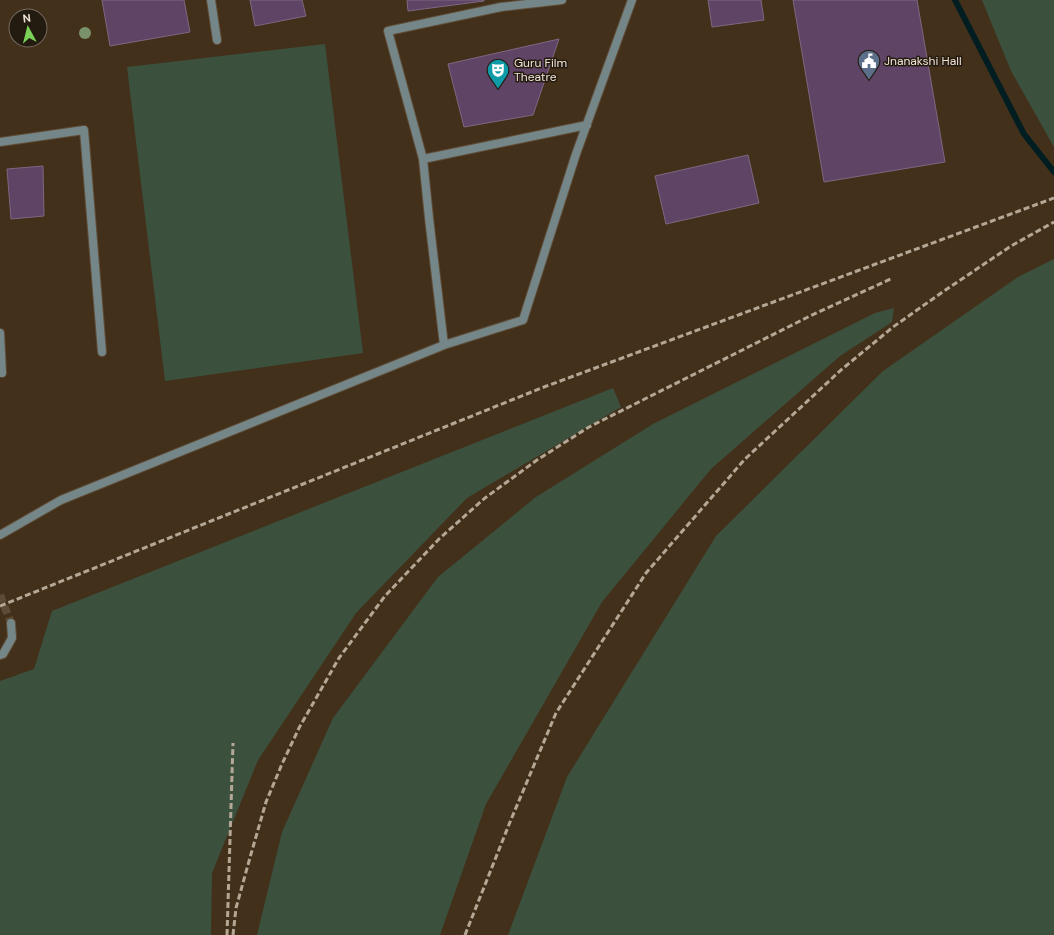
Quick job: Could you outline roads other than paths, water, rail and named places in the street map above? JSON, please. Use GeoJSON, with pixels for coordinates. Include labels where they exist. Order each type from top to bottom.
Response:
{"type":"FeatureCollection","features":[{"type":"Feature","properties":{"kind":"street"},"geometry":{"type":"LineString","coordinates":[[211,0],[217,40]]}},
{"type":"Feature","properties":{"kind":"street"},"geometry":{"type":"LineString","coordinates":[[444,345],[423,159],[388,30],[500,6],[562,0]]}},
{"type":"Feature","properties":{"kind":"street"},"geometry":{"type":"LineString","coordinates":[[0,535],[61,500],[444,345],[523,320],[576,154],[632,0]]}},
{"type":"Feature","properties":{"kind":"street"},"geometry":{"type":"LineString","coordinates":[[423,159],[587,125]]}},
{"type":"Feature","properties":{"kind":"street"},"geometry":{"type":"LineString","coordinates":[[0,142],[84,130],[102,352]]}},
{"type":"Feature","properties":{"kind":"street"},"geometry":{"type":"LineString","coordinates":[[0,333],[2,373]]}},
{"type":"Feature","properties":{"kind":"street"},"geometry":{"type":"LineString","coordinates":[[0,655],[3,654],[12,638],[10,623]]}},
{"type":"Feature","properties":{"kind":"waterway"},"geometry":{"type":"LineString","coordinates":[[955,0],[1024,134],[1054,172]]}},
{"type":"Feature","properties":{"kind":"tunnel"},"geometry":{"type":"LineString","coordinates":[[0,595],[11,623]]}},
{"type":"Feature","properties":{"kind":"railway"},"geometry":{"type":"LineString","coordinates":[[0,606],[544,387],[1054,198]]}},
{"type":"Feature","properties":{"kind":"railway"},"geometry":{"type":"LineString","coordinates":[[465,935],[510,822],[556,713],[646,573],[745,459],[841,370],[893,327],[944,291],[1011,246],[1054,222]]}},
{"type":"Feature","properties":{"kind":"railway"},"geometry":{"type":"LineString","coordinates":[[233,935],[236,908],[266,802],[299,728],[339,658],[385,596],[439,539],[485,498],[537,460],[589,427],[810,316],[893,278]]}},
{"type":"Feature","properties":{"kind":"railway"},"geometry":{"type":"LineString","coordinates":[[227,935],[233,743]]}},
{"type":"Feature","properties":{"kind":"place","name":"Jnanakshi Hall"},"geometry":{"type":"Point","coordinates":[869,80]}},
{"type":"Feature","properties":{"kind":"place","name":"Guru Film Theatre"},"geometry":{"type":"Point","coordinates":[498,90]}}]}
